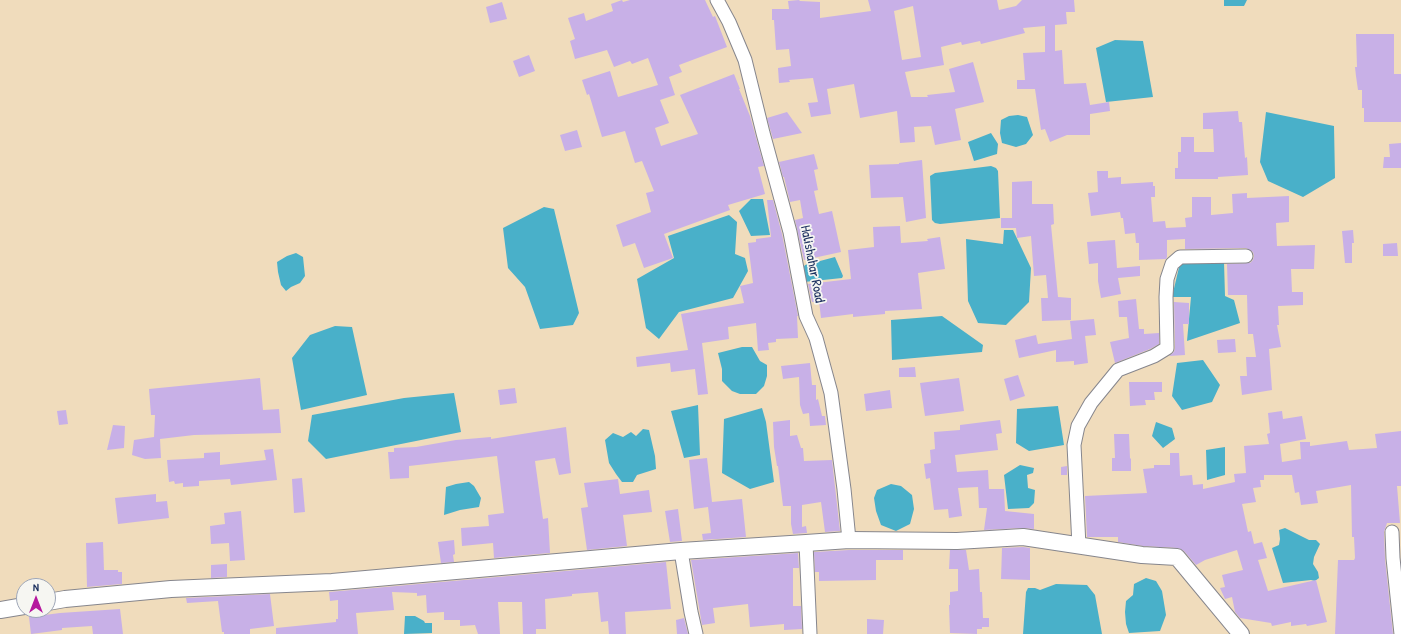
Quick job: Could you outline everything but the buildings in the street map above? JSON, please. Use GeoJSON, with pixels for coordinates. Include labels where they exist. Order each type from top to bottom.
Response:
{"type":"FeatureCollection","features":[{"type":"Feature","properties":{"kind":"street","name":"Halishahar Road"},"geometry":{"type":"LineString","coordinates":[[717,0],[729,22],[745,60],[788,225],[806,316],[816,338],[831,393],[844,489],[849,540]]}},
{"type":"Feature","properties":{"kind":"street"},"geometry":{"type":"LineString","coordinates":[[1079,546],[1074,445],[1078,426],[1091,403],[1118,370],[1154,356],[1167,348],[1166,291],[1167,279],[1172,264],[1180,257],[1246,256]]}},
{"type":"Feature","properties":{"kind":"street"},"geometry":{"type":"LineString","coordinates":[[1392,532],[1393,558],[1401,634]]}},
{"type":"Feature","properties":{"kind":"street"},"geometry":{"type":"LineString","coordinates":[[56,601],[164,590],[332,582],[681,551],[849,540],[957,541],[1023,537],[1142,555],[1177,557],[1241,634]]}},
{"type":"Feature","properties":{"kind":"street"},"geometry":{"type":"LineString","coordinates":[[806,543],[810,634]]}},
{"type":"Feature","properties":{"kind":"street"},"geometry":{"type":"LineString","coordinates":[[681,551],[690,612],[696,634]]}},
{"type":"Feature","properties":{"kind":"street"},"geometry":{"type":"LineString","coordinates":[[0,610],[16,607]]}},
{"type":"Feature","properties":{"kind":"water"},"geometry":{"type":"Polygon","coordinates":[[[1224,0],[1247,0],[1244,6],[1224,6],[1224,0]]]}},
{"type":"Feature","properties":{"kind":"water"},"geometry":{"type":"Polygon","coordinates":[[[1115,40],[1143,41],[1153,97],[1106,102],[1096,48],[1115,40]]]}},
{"type":"Feature","properties":{"kind":"water"},"geometry":{"type":"Polygon","coordinates":[[[1266,112],[1334,126],[1335,178],[1303,197],[1268,181],[1260,162],[1266,112]]]}},
{"type":"Feature","properties":{"kind":"water"},"geometry":{"type":"Polygon","coordinates":[[[1018,115],[1027,117],[1033,135],[1026,144],[1016,147],[1002,143],[1000,133],[1001,120],[1009,116],[1018,115]]]}},
{"type":"Feature","properties":{"kind":"water"},"geometry":{"type":"Polygon","coordinates":[[[991,133],[998,144],[997,154],[974,161],[968,142],[991,133]]]}},
{"type":"Feature","properties":{"kind":"water"},"geometry":{"type":"Polygon","coordinates":[[[991,166],[996,168],[998,171],[1000,218],[940,224],[935,223],[932,220],[930,176],[935,173],[991,166]]]}},
{"type":"Feature","properties":{"kind":"water"},"geometry":{"type":"Polygon","coordinates":[[[751,199],[763,199],[770,235],[751,236],[739,211],[751,199]]]}},
{"type":"Feature","properties":{"kind":"water"},"geometry":{"type":"Polygon","coordinates":[[[544,207],[554,209],[579,313],[573,325],[540,329],[525,287],[508,268],[503,228],[544,207]]]}},
{"type":"Feature","properties":{"kind":"water"},"geometry":{"type":"Polygon","coordinates":[[[729,215],[737,222],[735,254],[745,258],[748,271],[733,298],[679,312],[659,339],[646,328],[637,279],[674,258],[668,236],[729,215]]]}},
{"type":"Feature","properties":{"kind":"water"},"geometry":{"type":"Polygon","coordinates":[[[1004,230],[1013,230],[1031,268],[1029,302],[1006,325],[978,323],[968,301],[966,239],[1003,244],[1004,230]]]}},
{"type":"Feature","properties":{"kind":"water"},"geometry":{"type":"Polygon","coordinates":[[[296,253],[303,257],[305,276],[300,283],[286,291],[281,285],[277,262],[296,253]]]}},
{"type":"Feature","properties":{"kind":"water"},"geometry":{"type":"Polygon","coordinates":[[[835,257],[843,276],[842,278],[804,282],[803,268],[805,265],[835,257]]]}},
{"type":"Feature","properties":{"kind":"water"},"geometry":{"type":"Polygon","coordinates":[[[1224,262],[1225,296],[1234,300],[1240,323],[1187,341],[1191,297],[1172,297],[1180,263],[1224,262]]]}},
{"type":"Feature","properties":{"kind":"water"},"geometry":{"type":"Polygon","coordinates":[[[942,316],[983,345],[982,352],[892,360],[891,320],[942,316]]]}},
{"type":"Feature","properties":{"kind":"water"},"geometry":{"type":"Polygon","coordinates":[[[335,326],[352,327],[367,395],[301,410],[292,358],[310,335],[335,326]]]}},
{"type":"Feature","properties":{"kind":"water"},"geometry":{"type":"Polygon","coordinates":[[[742,347],[752,347],[760,361],[767,365],[767,376],[764,386],[756,394],[740,394],[732,391],[722,381],[722,369],[718,353],[742,347]]]}},
{"type":"Feature","properties":{"kind":"water"},"geometry":{"type":"Polygon","coordinates":[[[1203,360],[1220,385],[1212,402],[1182,410],[1172,396],[1177,363],[1203,360]]]}},
{"type":"Feature","properties":{"kind":"water"},"geometry":{"type":"Polygon","coordinates":[[[454,393],[461,432],[326,459],[308,441],[312,415],[404,398],[454,393]]]}},
{"type":"Feature","properties":{"kind":"water"},"geometry":{"type":"Polygon","coordinates":[[[698,405],[700,455],[684,458],[671,411],[698,405]]]}},
{"type":"Feature","properties":{"kind":"water"},"geometry":{"type":"Polygon","coordinates":[[[1058,406],[1064,445],[1029,451],[1016,443],[1017,409],[1058,406]]]}},
{"type":"Feature","properties":{"kind":"water"},"geometry":{"type":"Polygon","coordinates":[[[762,408],[766,422],[774,482],[750,489],[722,473],[724,419],[762,408]]]}},
{"type":"Feature","properties":{"kind":"water"},"geometry":{"type":"Polygon","coordinates":[[[1156,422],[1172,428],[1175,439],[1163,448],[1152,436],[1156,422]]]}},
{"type":"Feature","properties":{"kind":"water"},"geometry":{"type":"Polygon","coordinates":[[[643,429],[649,430],[655,456],[656,469],[637,475],[633,482],[622,482],[609,463],[605,440],[613,433],[623,437],[631,432],[636,436],[643,429]]]}},
{"type":"Feature","properties":{"kind":"water"},"geometry":{"type":"Polygon","coordinates":[[[1225,447],[1225,475],[1207,480],[1206,450],[1225,447]]]}},
{"type":"Feature","properties":{"kind":"water"},"geometry":{"type":"Polygon","coordinates":[[[1020,465],[1034,468],[1033,473],[1027,475],[1028,488],[1035,490],[1034,503],[1029,508],[1008,509],[1004,475],[1020,465]]]}},
{"type":"Feature","properties":{"kind":"water"},"geometry":{"type":"Polygon","coordinates":[[[469,482],[474,486],[481,498],[479,507],[460,510],[444,515],[446,487],[469,482]]]}},
{"type":"Feature","properties":{"kind":"water"},"geometry":{"type":"Polygon","coordinates":[[[891,484],[901,486],[912,495],[914,509],[910,524],[896,531],[881,525],[876,511],[874,498],[877,490],[891,484]]]}},
{"type":"Feature","properties":{"kind":"water"},"geometry":{"type":"Polygon","coordinates":[[[1285,528],[1309,540],[1316,540],[1320,544],[1314,557],[1313,564],[1318,572],[1319,578],[1315,581],[1311,580],[1283,583],[1272,548],[1279,545],[1279,530],[1285,528]]]}},
{"type":"Feature","properties":{"kind":"water"},"geometry":{"type":"Polygon","coordinates":[[[1146,578],[1156,581],[1162,591],[1166,615],[1160,631],[1129,633],[1126,624],[1126,601],[1133,595],[1134,584],[1146,578]]]}},
{"type":"Feature","properties":{"kind":"water"},"geometry":{"type":"Polygon","coordinates":[[[1056,584],[1087,585],[1095,595],[1102,634],[1023,634],[1026,592],[1028,588],[1040,590],[1056,584]]]}},
{"type":"Feature","properties":{"kind":"water"},"geometry":{"type":"Polygon","coordinates":[[[405,616],[415,616],[425,623],[432,623],[432,633],[404,634],[405,616]]]}}]}
